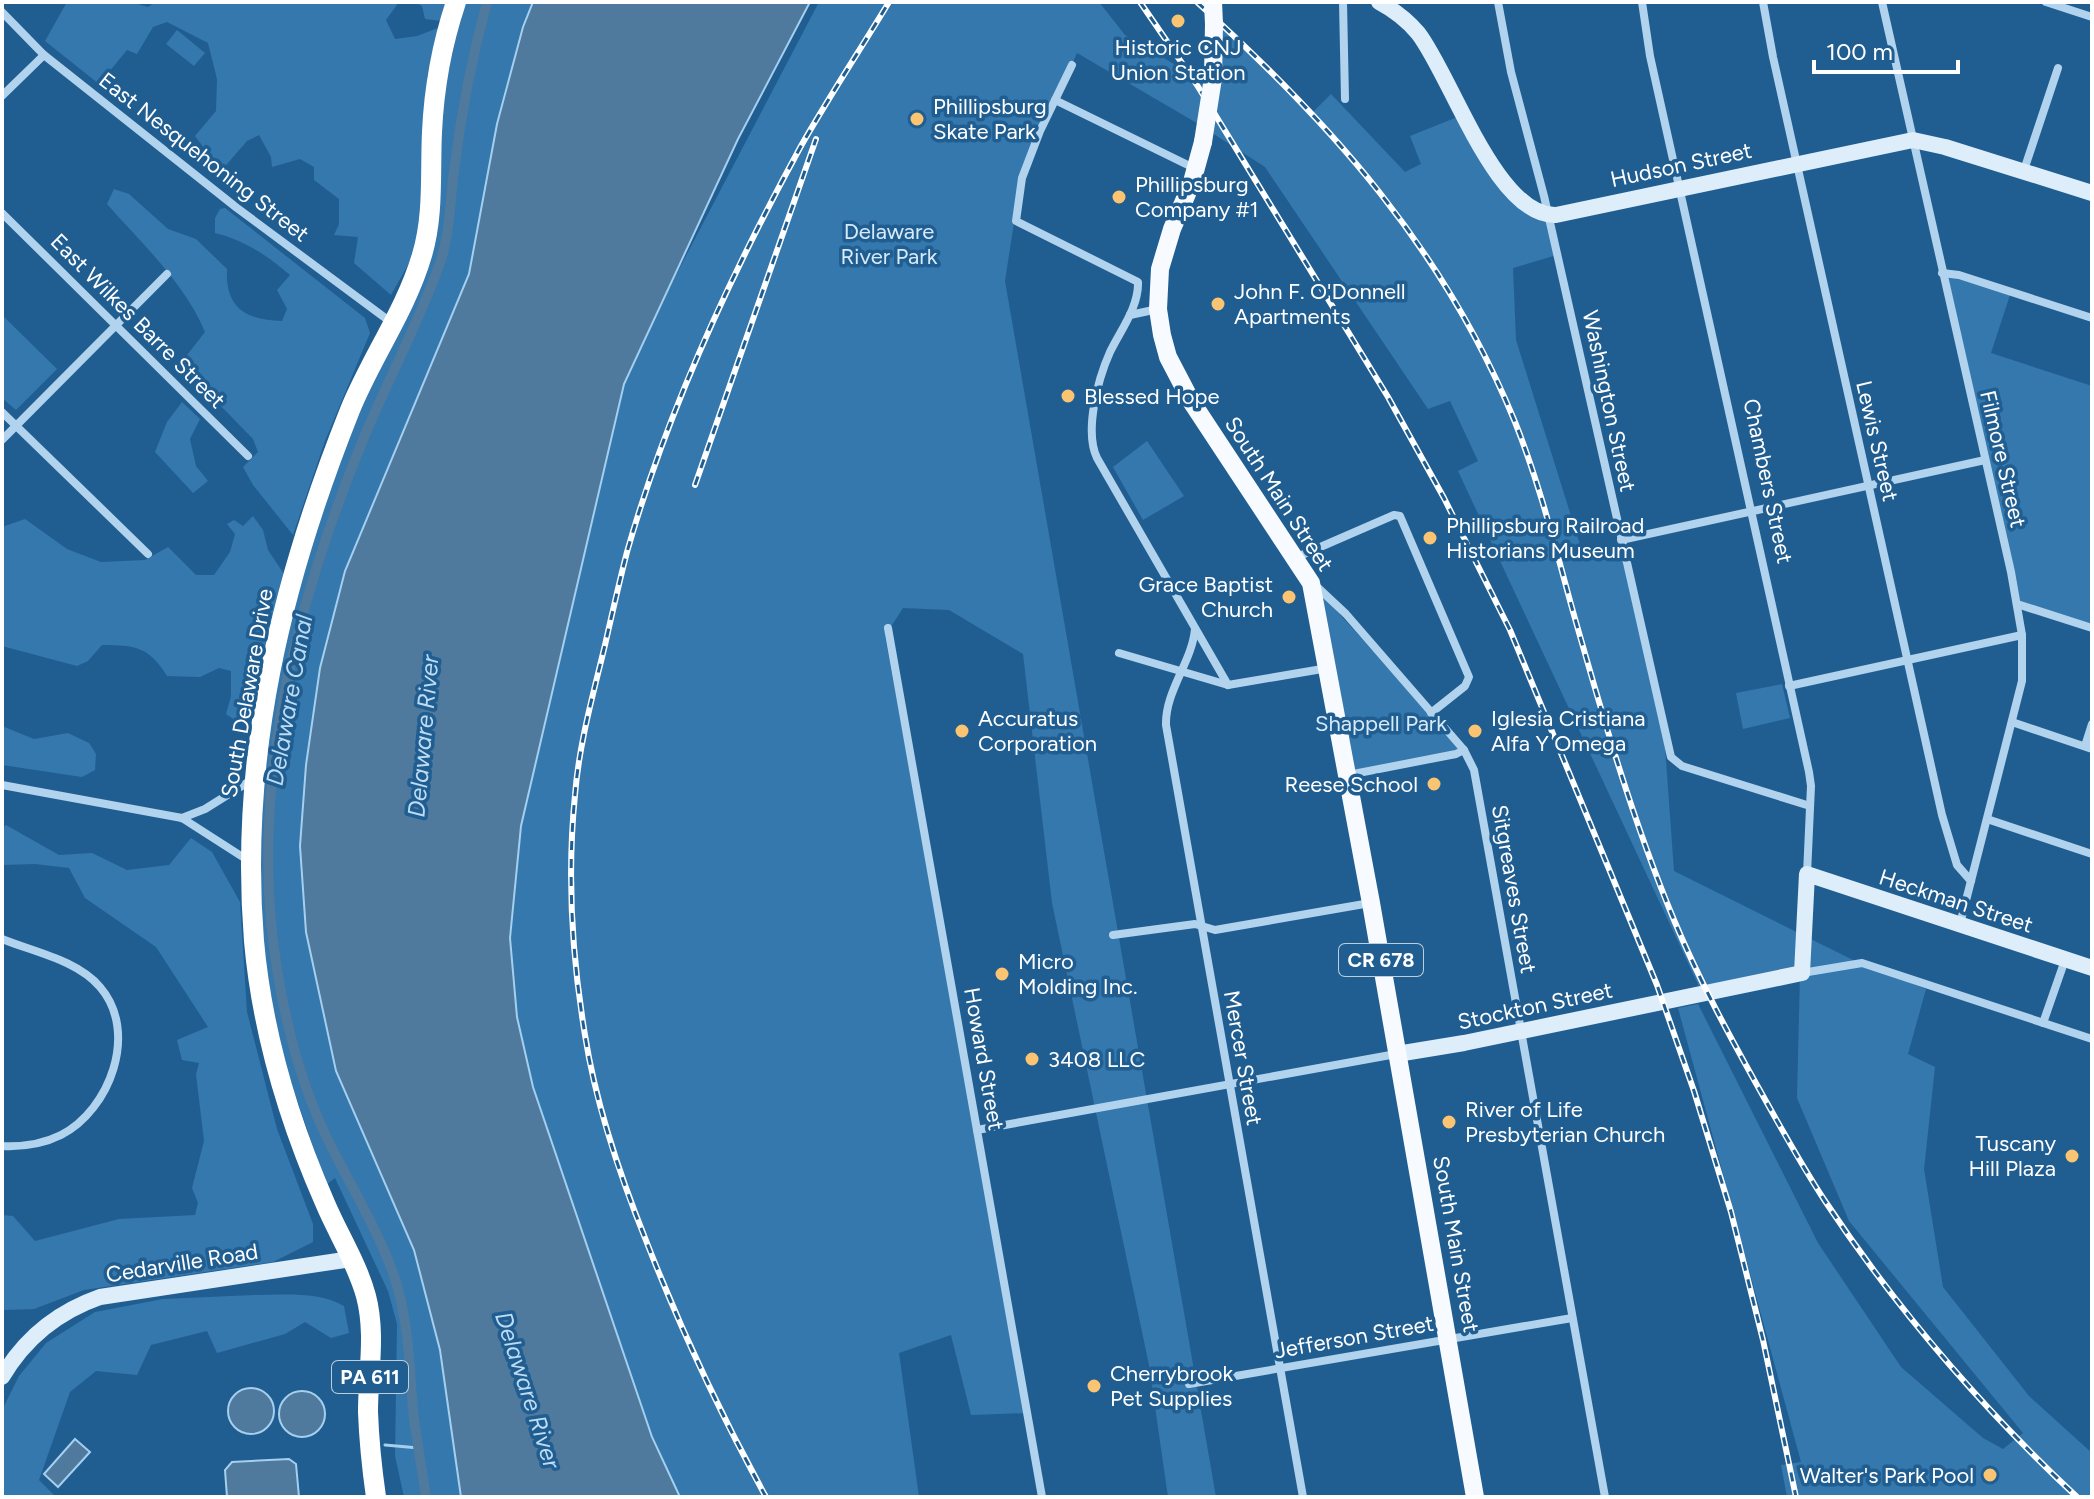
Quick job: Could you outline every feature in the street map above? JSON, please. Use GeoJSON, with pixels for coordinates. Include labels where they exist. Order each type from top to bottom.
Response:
{"type":"FeatureCollection","features":[{"type":"Feature","properties":{"kind":"highway","name":"South Delaware Drive"},"geometry":{"type":"LineString","coordinates":[[376,1497],[368,1410],[371,1320],[365,1293],[316,1181],[272,1047],[257,972],[250,862],[254,779],[277,636],[290,578],[351,408],[419,266],[431,205],[434,102],[441,56],[456,2]]}},
{"type":"Feature","properties":{"kind":"main road","name":"South Main Street"},"geometry":{"type":"LineString","coordinates":[[1213,2],[1213,78],[1203,142],[1196,170],[1164,253],[1158,309],[1168,357],[1184,390],[1311,583],[1329,668],[1475,1497]]}},
{"type":"Feature","properties":{"kind":"street"},"geometry":{"type":"LineString","coordinates":[[1343,2],[1345,99]]}},
{"type":"Feature","properties":{"kind":"street"},"geometry":{"type":"LineString","coordinates":[[1379,2],[1399,14],[1419,34],[1498,178],[1536,211],[1549,215]]}},
{"type":"Feature","properties":{"kind":"street","name":"Washington Street"},"geometry":{"type":"LineString","coordinates":[[1498,2],[1511,72],[1549,215],[1671,757],[1682,766],[1810,806]]}},
{"type":"Feature","properties":{"kind":"street","name":"Chambers Street"},"geometry":{"type":"LineString","coordinates":[[1642,2],[1650,56],[1809,772],[1802,973]]}},
{"type":"Feature","properties":{"kind":"street","name":"Lewis Street"},"geometry":{"type":"LineString","coordinates":[[1763,2],[1949,843],[1957,865],[1971,881]]}},
{"type":"Feature","properties":{"kind":"street","name":"Filmore Street"},"geometry":{"type":"LineString","coordinates":[[1882,2],[2022,635],[2022,681],[1959,925]]}},
{"type":"Feature","properties":{"kind":"street"},"geometry":{"type":"LineString","coordinates":[[2046,2],[2092,17]]}},
{"type":"Feature","properties":{"kind":"street","name":"East Nesquehoning Street"},"geometry":{"type":"LineString","coordinates":[[2,12],[44,55],[237,208],[392,323]]}},
{"type":"Feature","properties":{"kind":"street"},"geometry":{"type":"LineString","coordinates":[[2,96],[44,55]]}},
{"type":"Feature","properties":{"kind":"street"},"geometry":{"type":"LineString","coordinates":[[1072,65],[1022,178],[1016,221],[1136,280],[1139,285],[1130,315],[1103,370],[1090,441],[1228,685]]}},
{"type":"Feature","properties":{"kind":"street"},"geometry":{"type":"LineString","coordinates":[[2024,170],[2058,68]]}},
{"type":"Feature","properties":{"kind":"street"},"geometry":{"type":"LineString","coordinates":[[1055,100],[1196,170]]}},
{"type":"Feature","properties":{"kind":"street","name":"Hudson Street"},"geometry":{"type":"LineString","coordinates":[[1549,215],[1913,140],[2024,170],[2092,193]]}},
{"type":"Feature","properties":{"kind":"street","name":"East Wilkes Barre Street"},"geometry":{"type":"LineString","coordinates":[[2,213],[248,456]]}},
{"type":"Feature","properties":{"kind":"street"},"geometry":{"type":"LineString","coordinates":[[1942,273],[1959,275],[2092,318]]}},
{"type":"Feature","properties":{"kind":"street"},"geometry":{"type":"LineString","coordinates":[[2,440],[167,274]]}},
{"type":"Feature","properties":{"kind":"street"},"geometry":{"type":"LineString","coordinates":[[1130,315],[1158,309]]}},
{"type":"Feature","properties":{"kind":"street"},"geometry":{"type":"LineString","coordinates":[[2,412],[148,554]]}},
{"type":"Feature","properties":{"kind":"street"},"geometry":{"type":"LineString","coordinates":[[1621,540],[1985,460]]}},
{"type":"Feature","properties":{"kind":"street"},"geometry":{"type":"LineString","coordinates":[[1295,558],[1394,515],[1400,516],[1469,677],[1465,686],[1431,713]]}},
{"type":"Feature","properties":{"kind":"street","name":"Sitgreaves Street"},"geometry":{"type":"LineString","coordinates":[[1311,583],[1346,614],[1470,759],[1477,783],[1605,1497]]}},
{"type":"Feature","properties":{"kind":"street"},"geometry":{"type":"LineString","coordinates":[[2017,604],[2092,628]]}},
{"type":"Feature","properties":{"kind":"street","name":"Howard Street"},"geometry":{"type":"LineString","coordinates":[[888,628],[1042,1497]]}},
{"type":"Feature","properties":{"kind":"street","name":"Mercer Street"},"geometry":{"type":"LineString","coordinates":[[1195,629],[1167,709],[1166,725],[1303,1497]]}},
{"type":"Feature","properties":{"kind":"street"},"geometry":{"type":"LineString","coordinates":[[1789,686],[2022,635]]}},
{"type":"Feature","properties":{"kind":"street"},"geometry":{"type":"LineString","coordinates":[[1119,653],[1228,685],[1329,668]]}},
{"type":"Feature","properties":{"kind":"street"},"geometry":{"type":"LineString","coordinates":[[2012,722],[2088,748],[2092,724]]}},
{"type":"Feature","properties":{"kind":"street"},"geometry":{"type":"LineString","coordinates":[[1347,775],[1464,750]]}},
{"type":"Feature","properties":{"kind":"street"},"geometry":{"type":"LineString","coordinates":[[182,818],[205,809],[254,779]]}},
{"type":"Feature","properties":{"kind":"street"},"geometry":{"type":"LineString","coordinates":[[2,785],[182,818],[250,862]]}},
{"type":"Feature","properties":{"kind":"street"},"geometry":{"type":"LineString","coordinates":[[1987,819],[2092,854]]}},
{"type":"Feature","properties":{"kind":"street","name":"Heckman Street"},"geometry":{"type":"LineString","coordinates":[[1807,874],[2092,968]]}},
{"type":"Feature","properties":{"kind":"street"},"geometry":{"type":"LineString","coordinates":[[1113,935],[1200,925],[1215,930],[1371,903]]}},
{"type":"Feature","properties":{"kind":"street"},"geometry":{"type":"LineString","coordinates":[[2,939],[85,973],[106,994],[116,1023],[117,1038],[117,1060],[89,1113],[62,1134],[38,1143],[2,1146]]}},
{"type":"Feature","properties":{"kind":"street"},"geometry":{"type":"LineString","coordinates":[[2043,1023],[2065,960]]}},
{"type":"Feature","properties":{"kind":"street","name":"Stockton Street"},"geometry":{"type":"LineString","coordinates":[[977,1130],[1231,1086],[1854,962],[2092,1039]]}},
{"type":"Feature","properties":{"kind":"street","name":"Cedarville Road"},"geometry":{"type":"LineString","coordinates":[[2,1377],[22,1349],[45,1325],[91,1300],[118,1293],[351,1259]]}},
{"type":"Feature","properties":{"kind":"street","name":"Jefferson Street"},"geometry":{"type":"LineString","coordinates":[[1189,1384],[1572,1318]]}},
{"type":"Feature","properties":{"kind":"green space"},"geometry":{"type":"Polygon","coordinates":[[[67,2],[131,2],[148,7],[155,2],[399,2],[386,20],[395,39],[417,36],[438,28],[427,77],[426,152],[417,249],[391,295],[354,263],[358,237],[334,235],[339,224],[339,199],[314,180],[314,167],[300,159],[272,167],[271,157],[259,135],[247,141],[221,171],[195,136],[216,111],[217,79],[208,43],[167,22],[153,27],[137,54],[127,50],[99,84],[45,41],[67,2]]]}},
{"type":"Feature","properties":{"kind":"green space"},"geometry":{"type":"Polygon","coordinates":[[[414,2],[449,2],[441,21],[425,19],[422,6],[414,2]]]}},
{"type":"Feature","properties":{"kind":"green space"},"geometry":{"type":"Polygon","coordinates":[[[463,2],[533,2],[523,27],[497,124],[469,274],[345,571],[320,668],[306,765],[300,846],[306,932],[336,1071],[414,1250],[440,1351],[461,1497],[404,1497],[395,1456],[397,1324],[388,1291],[335,1178],[326,1185],[276,1038],[265,980],[260,917],[259,775],[299,573],[356,414],[417,285],[440,114],[463,2]]]}},
{"type":"Feature","properties":{"kind":"green space","name":"Delaware River Park"},"geometry":{"type":"Polygon","coordinates":[[[819,2],[1099,2],[1125,35],[1211,86],[1216,20],[1312,113],[1331,94],[1405,172],[1421,164],[1410,136],[1465,114],[1498,176],[1550,214],[1560,254],[1513,268],[1516,340],[1582,551],[1620,543],[1665,747],[1674,871],[1855,961],[1926,989],[1908,1054],[1935,1067],[1924,1169],[1943,1287],[2029,1396],[2092,1453],[2092,1497],[1787,1497],[1781,1465],[1801,1462],[1678,1008],[1698,1004],[1818,1243],[1901,1367],[1983,1438],[2003,1449],[2023,1433],[1849,1221],[1797,1098],[1800,974],[1703,995],[1458,471],[1478,461],[1450,401],[1428,409],[1265,167],[1077,53],[1020,184],[1005,281],[1216,1497],[1168,1497],[1149,1365],[1052,903],[1023,654],[949,610],[903,608],[885,636],[1028,1413],[971,1415],[951,1335],[899,1353],[919,1497],[680,1497],[652,1437],[533,1086],[517,1017],[510,938],[521,826],[599,422],[819,2]]]}},
{"type":"Feature","properties":{"kind":"green space"},"geometry":{"type":"Polygon","coordinates":[[[177,30],[205,53],[194,66],[166,44],[177,30]]]}},
{"type":"Feature","properties":{"kind":"green space"},"geometry":{"type":"Polygon","coordinates":[[[114,189],[129,194],[168,229],[196,239],[227,269],[227,282],[234,302],[248,314],[282,321],[287,309],[277,290],[290,275],[255,250],[215,233],[215,218],[220,209],[225,208],[365,318],[370,333],[325,441],[293,535],[253,485],[243,467],[258,452],[253,439],[180,364],[205,332],[174,280],[107,204],[114,189]]]}},
{"type":"Feature","properties":{"kind":"green space"},"geometry":{"type":"Polygon","coordinates":[[[1942,271],[2011,292],[1991,353],[2092,386],[2092,629],[2020,607],[1942,271]]]}},
{"type":"Feature","properties":{"kind":"green space"},"geometry":{"type":"Polygon","coordinates":[[[2,315],[57,369],[16,410],[2,398],[2,315]]]}},
{"type":"Feature","properties":{"kind":"green space"},"geometry":{"type":"Polygon","coordinates":[[[182,402],[200,419],[190,439],[196,466],[208,481],[193,493],[155,452],[167,422],[182,402]]]}},
{"type":"Feature","properties":{"kind":"green space"},"geometry":{"type":"Polygon","coordinates":[[[1147,441],[1184,496],[1143,520],[1113,467],[1147,441]]]}},
{"type":"Feature","properties":{"kind":"green space"},"geometry":{"type":"Polygon","coordinates":[[[253,516],[263,530],[268,550],[284,574],[254,700],[248,714],[239,723],[226,714],[231,696],[231,671],[219,668],[200,677],[167,676],[147,653],[124,646],[102,645],[88,661],[77,666],[2,646],[2,527],[25,519],[67,549],[101,562],[145,560],[168,547],[196,575],[214,575],[230,552],[235,534],[227,524],[234,520],[243,526],[253,516]]]}},
{"type":"Feature","properties":{"kind":"green space","name":"Shappell Park"},"geometry":{"type":"Polygon","coordinates":[[[1311,583],[1464,750],[1347,775],[1311,583]]]}},
{"type":"Feature","properties":{"kind":"green space"},"geometry":{"type":"Polygon","coordinates":[[[1782,684],[1790,718],[1743,729],[1736,693],[1782,684]]]}},
{"type":"Feature","properties":{"kind":"green space"},"geometry":{"type":"Polygon","coordinates":[[[2,726],[34,739],[68,733],[89,743],[96,754],[95,770],[82,777],[2,765],[2,726]]]}},
{"type":"Feature","properties":{"kind":"green space"},"geometry":{"type":"Polygon","coordinates":[[[6,825],[59,855],[92,853],[127,870],[169,865],[191,838],[212,852],[240,902],[247,1012],[277,1129],[313,1224],[313,1242],[273,1262],[84,1290],[34,1309],[2,1310],[2,1215],[13,1216],[35,1241],[119,1219],[195,1215],[198,1203],[192,1188],[204,1141],[196,1074],[199,1063],[182,1060],[177,1040],[208,1027],[156,947],[85,898],[69,868],[35,864],[2,865],[2,828],[6,825]]]}},
{"type":"Feature","properties":{"kind":"green space"},"geometry":{"type":"Polygon","coordinates":[[[300,1295],[334,1301],[344,1306],[349,1333],[331,1338],[305,1322],[285,1334],[217,1353],[207,1331],[151,1345],[137,1375],[96,1371],[70,1392],[39,1480],[56,1497],[2,1497],[2,1410],[19,1376],[46,1343],[95,1312],[163,1299],[300,1295]]]}},
{"type":"Feature","properties":{"kind":"water","name":"Delaware River"},"geometry":{"type":"Polygon","coordinates":[[[533,2],[810,2],[738,139],[624,384],[521,826],[510,938],[517,1017],[533,1087],[652,1437],[680,1497],[461,1497],[440,1350],[414,1250],[336,1071],[306,932],[300,846],[306,765],[320,668],[345,571],[469,274],[497,124],[523,27],[533,2]]]}},
{"type":"Feature","properties":{"kind":"water"},"geometry":{"type":"Polygon","coordinates":[[[251,1388],[267,1395],[274,1411],[267,1427],[251,1434],[235,1427],[228,1411],[235,1395],[251,1388]]]}},
{"type":"Feature","properties":{"kind":"water"},"geometry":{"type":"Polygon","coordinates":[[[302,1391],[318,1398],[325,1414],[318,1430],[302,1437],[286,1430],[279,1414],[286,1398],[302,1391]]]}},
{"type":"Feature","properties":{"kind":"water"},"geometry":{"type":"Polygon","coordinates":[[[75,1439],[90,1452],[58,1487],[44,1474],[75,1439]]]}},
{"type":"Feature","properties":{"kind":"water"},"geometry":{"type":"Polygon","coordinates":[[[289,1459],[296,1464],[299,1497],[227,1497],[225,1470],[232,1462],[289,1459]]]}},
{"type":"Feature","properties":{"kind":"waterway","name":"Delaware Canal"},"geometry":{"type":"LineString","coordinates":[[426,1497],[399,1291],[379,1239],[317,1115],[290,1034],[271,922],[268,859],[270,797],[289,673],[322,552],[365,435],[440,263],[448,229],[464,107],[487,2]]}},
{"type":"Feature","properties":{"kind":"waterway"},"geometry":{"type":"LineString","coordinates":[[385,1445],[419,1448]]}},
{"type":"Feature","properties":{"kind":"railway"},"geometry":{"type":"LineString","coordinates":[[766,1497],[718,1404],[674,1308],[627,1192],[602,1114],[585,1035],[574,946],[571,855],[575,795],[587,720],[627,552],[681,395],[775,194],[889,2]]}},
{"type":"Feature","properties":{"kind":"railway"},"geometry":{"type":"LineString","coordinates":[[1140,2],[1197,85],[1388,397],[1444,498],[1510,630],[1657,985],[1694,1091],[1731,1212],[1763,1340],[1796,1497]]}},
{"type":"Feature","properties":{"kind":"railway"},"geometry":{"type":"LineString","coordinates":[[1197,2],[1247,48],[1339,144],[1381,194],[1455,302],[1487,360],[1524,445],[1631,805],[1674,920],[1715,1008],[1808,1175],[1852,1241],[1942,1356],[2008,1429],[2077,1497]]}},
{"type":"Feature","properties":{"kind":"railway"},"geometry":{"type":"LineString","coordinates":[[695,485],[816,139]]}},
{"type":"Feature","properties":{"kind":"place","name":"Historic CNJ Union Station"},"geometry":{"type":"Point","coordinates":[1178,21]}},
{"type":"Feature","properties":{"kind":"place","name":"Phillipsburg Skate Park"},"geometry":{"type":"Point","coordinates":[917,119]}},
{"type":"Feature","properties":{"kind":"place","name":"Phillipsburg Company #1"},"geometry":{"type":"Point","coordinates":[1119,197]}},
{"type":"Feature","properties":{"kind":"place","name":"John F. O'Donnell Apartments"},"geometry":{"type":"Point","coordinates":[1218,304]}},
{"type":"Feature","properties":{"kind":"place","name":"Blessed Hope"},"geometry":{"type":"Point","coordinates":[1068,396]}},
{"type":"Feature","properties":{"kind":"place","name":"Phillipsburg Railroad Historians Museum"},"geometry":{"type":"Point","coordinates":[1430,538]}},
{"type":"Feature","properties":{"kind":"place","name":"Grace Baptist Church"},"geometry":{"type":"Point","coordinates":[1289,597]}},
{"type":"Feature","properties":{"kind":"place","name":"Accuratus Corporation"},"geometry":{"type":"Point","coordinates":[962,731]}},
{"type":"Feature","properties":{"kind":"place","name":"Iglesia Cristiana Alfa Y Omega"},"geometry":{"type":"Point","coordinates":[1475,731]}},
{"type":"Feature","properties":{"kind":"place","name":"Reese School"},"geometry":{"type":"Point","coordinates":[1434,784]}},
{"type":"Feature","properties":{"kind":"place","name":"Micro Molding Inc."},"geometry":{"type":"Point","coordinates":[1002,974]}},
{"type":"Feature","properties":{"kind":"place","name":"3408 LLC"},"geometry":{"type":"Point","coordinates":[1032,1059]}},
{"type":"Feature","properties":{"kind":"place","name":"River of Life Presbyterian Church"},"geometry":{"type":"Point","coordinates":[1449,1122]}},
{"type":"Feature","properties":{"kind":"place","name":"Tuscany Hill Plaza"},"geometry":{"type":"Point","coordinates":[2072,1156]}},
{"type":"Feature","properties":{"kind":"place","name":"Cherrybrook Pet Supplies"},"geometry":{"type":"Point","coordinates":[1094,1386]}},
{"type":"Feature","properties":{"kind":"place","name":"Walter's Park Pool"},"geometry":{"type":"Point","coordinates":[1990,1475]}}]}
